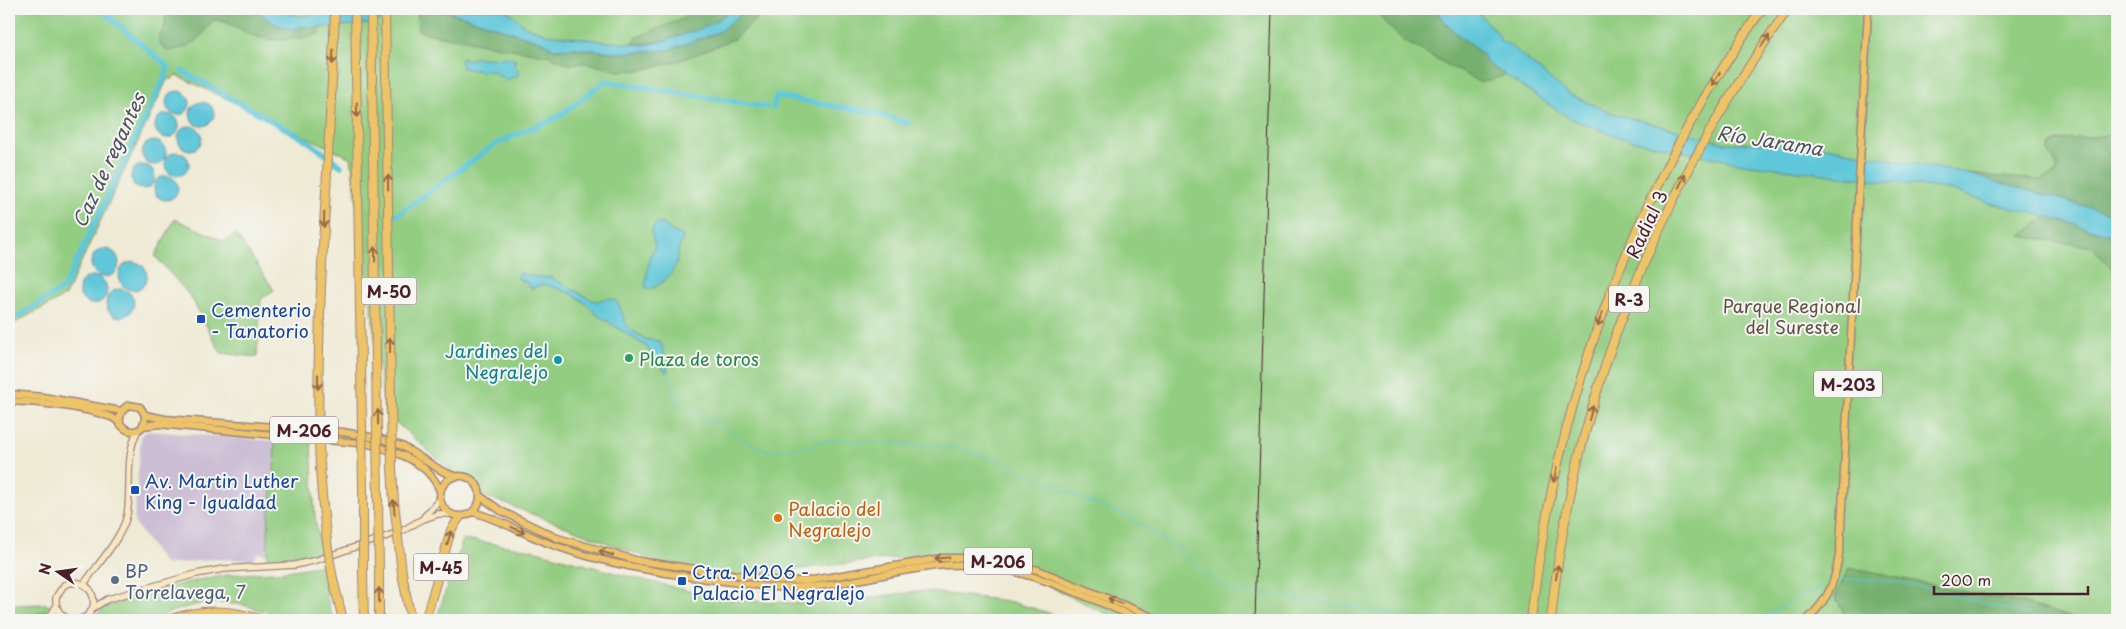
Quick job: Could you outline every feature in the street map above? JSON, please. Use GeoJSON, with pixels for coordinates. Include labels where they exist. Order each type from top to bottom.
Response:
{"type":"FeatureCollection","features":[{"type":"Feature","properties":{"kind":"highway"},"geometry":{"type":"LineString","coordinates":[[334,9],[318,355],[320,486],[327,546],[343,620]]}},
{"type":"Feature","properties":{"kind":"highway"},"geometry":{"type":"LineString","coordinates":[[355,9],[364,620]]}},
{"type":"Feature","properties":{"kind":"highway"},"geometry":{"type":"LineString","coordinates":[[371,9],[380,620]]}},
{"type":"Feature","properties":{"kind":"highway","name":"M-50"},"geometry":{"type":"LineString","coordinates":[[385,9],[392,468],[394,512],[402,573],[411,620]]}},
{"type":"Feature","properties":{"kind":"highway","name":"Radial 3"},"geometry":{"type":"LineString","coordinates":[[1531,620],[1539,558],[1558,462],[1578,385],[1607,302],[1641,220],[1680,141],[1725,64],[1762,9]]}},
{"type":"Feature","properties":{"kind":"highway","name":"Radial 3"},"geometry":{"type":"LineString","coordinates":[[1551,620],[1559,562],[1579,461],[1594,403],[1624,314],[1653,243],[1686,173],[1737,84],[1788,9]]}},
{"type":"Feature","properties":{"kind":"highway","name":"M-45"},"geometry":{"type":"LineString","coordinates":[[426,618],[452,530],[460,517]]}},
{"type":"Feature","properties":{"kind":"highway"},"geometry":{"type":"LineString","coordinates":[[169,620],[185,614],[217,610],[234,612],[262,620]]}},
{"type":"Feature","properties":{"kind":"main road","name":"M-203"},"geometry":{"type":"LineString","coordinates":[[1807,620],[1821,605],[1833,584],[1837,573],[1840,547],[1856,203],[1868,9]]}},
{"type":"Feature","properties":{"kind":"main road","name":"M-206"},"geometry":{"type":"LineString","coordinates":[[9,394],[43,397],[122,411],[134,405],[142,410],[145,415],[166,419],[342,432],[370,436],[402,446],[442,471],[473,480],[478,486],[480,496],[501,511],[557,538],[613,555],[668,566],[773,580],[807,581],[942,558],[983,558],[1038,570],[1160,620]]}},
{"type":"Feature","properties":{"kind":"main road"},"geometry":{"type":"LineString","coordinates":[[9,401],[71,408],[113,418],[127,430]]}},
{"type":"Feature","properties":{"kind":"main road"},"geometry":{"type":"LineString","coordinates":[[120,423],[119,417],[122,411]]}},
{"type":"Feature","properties":{"kind":"main road"},"geometry":{"type":"LineString","coordinates":[[141,428],[145,415]]}},
{"type":"Feature","properties":{"kind":"main road","name":"M-206"},"geometry":{"type":"LineString","coordinates":[[127,430],[158,424],[369,444],[413,460],[433,476],[440,491]]}},
{"type":"Feature","properties":{"kind":"main road"},"geometry":{"type":"LineString","coordinates":[[454,476],[446,480],[440,491],[440,500],[443,508],[450,514],[460,517],[473,512],[478,506],[480,496]]}},
{"type":"Feature","properties":{"kind":"main road","name":"M-206"},"geometry":{"type":"LineString","coordinates":[[473,512],[490,517],[554,546],[606,561],[683,576],[773,587],[805,588],[854,582],[936,566],[975,565],[995,567],[1036,577],[1142,620]]}},
{"type":"Feature","properties":{"kind":"street"},"geometry":{"type":"LineString","coordinates":[[131,450],[141,428]]}},
{"type":"Feature","properties":{"kind":"street"},"geometry":{"type":"LineString","coordinates":[[84,584],[123,526],[127,514],[131,450],[127,430]]}},
{"type":"Feature","properties":{"kind":"street"},"geometry":{"type":"LineString","coordinates":[[421,520],[440,500]]}},
{"type":"Feature","properties":{"kind":"street"},"geometry":{"type":"LineString","coordinates":[[40,620],[64,617],[74,620],[84,618],[93,608],[108,599],[204,572],[295,565],[317,560],[402,531],[421,520],[438,514],[450,514]]}},
{"type":"Feature","properties":{"kind":"street"},"geometry":{"type":"LineString","coordinates":[[36,620],[50,615],[56,607],[56,597],[61,587],[70,582],[84,584],[92,592],[94,598],[93,608]]}},
{"type":"Feature","properties":{"kind":"street"},"geometry":{"type":"LineString","coordinates":[[94,598],[108,599]]}},
{"type":"Feature","properties":{"kind":"street"},"geometry":{"type":"LineString","coordinates":[[56,607],[64,617]]}},
{"type":"Feature","properties":{"kind":"shaded area"},"geometry":{"type":"Polygon","coordinates":[[[148,431],[275,441],[274,477],[266,554],[258,553],[254,560],[213,559],[165,565],[134,522],[141,435],[148,431]]]}},
{"type":"Feature","properties":{"kind":"green space","name":"Parque Regional del Sureste"},"geometry":{"type":"Polygon","coordinates":[[[9,9],[2117,9],[2117,620],[1119,620],[1010,567],[895,558],[705,580],[477,493],[385,413],[351,158],[176,75],[171,80],[168,78],[65,296],[9,326],[9,9]]]}},
{"type":"Feature","properties":{"kind":"green space"},"geometry":{"type":"Polygon","coordinates":[[[167,9],[254,9],[301,26],[321,27],[319,34],[296,39],[272,40],[251,35],[231,24],[213,20],[195,42],[168,51],[161,45],[158,36],[164,29],[167,9]]]}},
{"type":"Feature","properties":{"kind":"green space"},"geometry":{"type":"Polygon","coordinates":[[[699,9],[732,9],[712,24],[685,35],[657,42],[632,43],[637,37],[682,19],[699,9]]]}},
{"type":"Feature","properties":{"kind":"green space"},"geometry":{"type":"Polygon","coordinates":[[[747,9],[766,9],[734,39],[681,60],[643,70],[618,71],[587,63],[568,64],[550,56],[425,33],[417,28],[418,11],[450,12],[545,43],[554,49],[575,48],[619,53],[668,50],[719,32],[747,9]]]}},
{"type":"Feature","properties":{"kind":"green space"},"geometry":{"type":"Polygon","coordinates":[[[1375,9],[1434,9],[1450,28],[1481,53],[1487,63],[1506,75],[1481,83],[1404,41],[1386,24],[1375,9]]]}},
{"type":"Feature","properties":{"kind":"green space"},"geometry":{"type":"Polygon","coordinates":[[[2117,136],[2117,215],[1968,174],[2041,180],[2056,173],[2057,166],[2048,151],[2051,145],[2058,140],[2117,136]]]}},
{"type":"Feature","properties":{"kind":"green space"},"geometry":{"type":"Polygon","coordinates":[[[2046,216],[2117,237],[2117,274],[2092,247],[2021,236],[2046,216]]]}},
{"type":"Feature","properties":{"kind":"green space"},"geometry":{"type":"Polygon","coordinates":[[[175,219],[224,241],[236,234],[274,290],[261,299],[257,357],[221,353],[191,297],[155,256],[175,219]]]}},
{"type":"Feature","properties":{"kind":"green space"},"geometry":{"type":"Polygon","coordinates":[[[275,441],[311,443],[315,517],[321,553],[267,561],[275,441]]]}},
{"type":"Feature","properties":{"kind":"green space"},"geometry":{"type":"Polygon","coordinates":[[[463,539],[533,550],[619,574],[726,600],[816,604],[922,591],[1008,601],[1073,620],[436,620],[463,539]]]}},
{"type":"Feature","properties":{"kind":"green space"},"geometry":{"type":"Polygon","coordinates":[[[322,565],[333,620],[280,620],[267,612],[243,605],[206,602],[173,611],[154,620],[94,620],[101,610],[108,606],[160,589],[226,575],[287,571],[322,565]]]}},
{"type":"Feature","properties":{"kind":"green space"},"geometry":{"type":"Polygon","coordinates":[[[1849,568],[2027,604],[2080,620],[1848,620],[1835,597],[1849,568]]]}},
{"type":"Feature","properties":{"kind":"green space"},"geometry":{"type":"Polygon","coordinates":[[[46,604],[51,607],[50,610],[41,616],[9,620],[9,605],[46,604]]]}},
{"type":"Feature","properties":{"kind":"water"},"geometry":{"type":"Polygon","coordinates":[[[254,9],[277,9],[300,17],[328,9],[501,9],[512,14],[524,26],[546,34],[646,45],[703,28],[732,9],[747,9],[719,32],[668,50],[619,53],[575,48],[554,49],[545,43],[450,12],[418,11],[366,24],[313,28],[301,26],[295,30],[277,25],[254,9]]]}},
{"type":"Feature","properties":{"kind":"water"},"geometry":{"type":"Polygon","coordinates":[[[1434,9],[1477,9],[1485,21],[1499,34],[1500,41],[1508,44],[1569,94],[1612,113],[1725,143],[1809,144],[1968,174],[2117,215],[2117,237],[2046,216],[1993,204],[1947,189],[1743,164],[1621,138],[1571,119],[1487,63],[1481,53],[1450,28],[1434,9]]]}},
{"type":"Feature","properties":{"kind":"water"},"geometry":{"type":"Polygon","coordinates":[[[477,57],[515,59],[514,66],[520,74],[506,80],[492,71],[462,68],[460,60],[463,58],[469,60],[477,57]]]}},
{"type":"Feature","properties":{"kind":"water"},"geometry":{"type":"Polygon","coordinates":[[[178,91],[186,95],[190,103],[186,111],[178,115],[170,111],[166,103],[170,95],[178,91]]]}},
{"type":"Feature","properties":{"kind":"water"},"geometry":{"type":"Polygon","coordinates":[[[202,102],[207,103],[213,109],[213,119],[207,125],[202,126],[197,125],[191,119],[190,114],[191,109],[197,103],[202,102]]]}},
{"type":"Feature","properties":{"kind":"water"},"geometry":{"type":"Polygon","coordinates":[[[167,114],[175,118],[179,126],[175,134],[167,138],[159,134],[155,126],[159,118],[167,114]]]}},
{"type":"Feature","properties":{"kind":"water"},"geometry":{"type":"Polygon","coordinates":[[[190,126],[195,127],[201,133],[201,143],[195,149],[190,150],[185,149],[179,143],[178,138],[179,133],[185,127],[190,126]]]}},
{"type":"Feature","properties":{"kind":"water"},"geometry":{"type":"Polygon","coordinates":[[[154,141],[162,145],[166,153],[162,161],[154,165],[146,161],[142,153],[146,145],[154,141]]]}},
{"type":"Feature","properties":{"kind":"water"},"geometry":{"type":"Polygon","coordinates":[[[177,152],[182,153],[188,159],[188,169],[182,175],[177,176],[172,175],[166,169],[165,164],[166,159],[172,153],[177,152]]]}},
{"type":"Feature","properties":{"kind":"water"},"geometry":{"type":"Polygon","coordinates":[[[143,165],[151,169],[155,177],[151,185],[143,189],[135,185],[131,177],[135,169],[143,165]]]}},
{"type":"Feature","properties":{"kind":"water"},"geometry":{"type":"Polygon","coordinates":[[[166,176],[171,177],[177,183],[177,193],[171,199],[166,200],[161,199],[155,193],[154,188],[155,183],[161,177],[166,176]]]}},
{"type":"Feature","properties":{"kind":"water"},"geometry":{"type":"Polygon","coordinates":[[[658,223],[683,236],[677,262],[672,272],[662,282],[650,289],[645,287],[649,261],[655,246],[651,231],[658,223]]]}},
{"type":"Feature","properties":{"kind":"water"},"geometry":{"type":"Polygon","coordinates":[[[105,249],[115,253],[119,263],[115,273],[105,277],[95,273],[91,263],[95,253],[105,249]]]}},
{"type":"Feature","properties":{"kind":"water"},"geometry":{"type":"Polygon","coordinates":[[[133,262],[143,266],[147,276],[143,286],[133,290],[123,286],[119,276],[123,266],[133,262]]]}},
{"type":"Feature","properties":{"kind":"water"},"geometry":{"type":"Polygon","coordinates":[[[521,273],[533,277],[550,277],[592,300],[597,301],[608,298],[615,300],[619,305],[627,327],[645,339],[660,341],[668,368],[667,373],[652,356],[647,347],[596,314],[588,305],[573,294],[547,285],[540,285],[531,289],[526,282],[518,279],[518,274],[521,273]]]}},
{"type":"Feature","properties":{"kind":"water"},"geometry":{"type":"Polygon","coordinates":[[[93,276],[103,280],[107,290],[103,300],[93,304],[83,300],[79,290],[83,280],[93,276]]]}},
{"type":"Feature","properties":{"kind":"water"},"geometry":{"type":"Polygon","coordinates":[[[120,289],[130,293],[134,303],[130,313],[120,317],[110,313],[106,303],[110,293],[120,289]]]}},
{"type":"Feature","properties":{"kind":"waterway","name":"Caz de regantes"},"geometry":{"type":"LineString","coordinates":[[9,322],[64,288],[168,70],[167,66],[100,9]]}},
{"type":"Feature","properties":{"kind":"waterway"},"geometry":{"type":"LineString","coordinates":[[116,9],[162,48]]}},
{"type":"Feature","properties":{"kind":"waterway"},"geometry":{"type":"LineString","coordinates":[[182,71],[308,141],[341,166]]}},
{"type":"Feature","properties":{"kind":"waterway"},"geometry":{"type":"LineString","coordinates":[[393,214],[397,215],[497,143],[558,117],[605,81],[766,107]]}},
{"type":"Feature","properties":{"kind":"waterway"},"geometry":{"type":"LineString","coordinates":[[773,108],[776,96],[869,112],[908,123]]}},
{"type":"Feature","properties":{"kind":"waterway"},"geometry":{"type":"LineString","coordinates":[[667,373],[677,403],[683,409],[722,426],[755,447],[767,450],[798,448],[812,446],[820,441],[837,440],[954,447],[1002,462],[1071,494],[1130,518],[1177,548],[1206,575],[1234,592],[1277,595],[1409,616],[1422,620]]}},
{"type":"Feature","properties":{"kind":"waterway"},"geometry":{"type":"LineString","coordinates":[[1840,580],[1858,579],[1903,583],[2050,620]]}},
{"type":"Feature","properties":{"kind":"waterway"},"geometry":{"type":"LineString","coordinates":[[1755,620],[1822,586]]}},
{"type":"Feature","properties":{"kind":"railway"},"geometry":{"type":"LineString","coordinates":[[1255,620],[1272,9]]}},
{"type":"Feature","properties":{"kind":"place","name":"Cementerio - Tanatorio"},"geometry":{"type":"Point","coordinates":[201,319]}},
{"type":"Feature","properties":{"kind":"place","name":"Plaza de toros"},"geometry":{"type":"Point","coordinates":[629,358]}},
{"type":"Feature","properties":{"kind":"place","name":"Jardines del Negralejo"},"geometry":{"type":"Point","coordinates":[558,360]}},
{"type":"Feature","properties":{"kind":"place","name":"Av. Martin Luther King - Igualdad"},"geometry":{"type":"Point","coordinates":[135,490]}},
{"type":"Feature","properties":{"kind":"place","name":"Palacio del Negralejo"},"geometry":{"type":"Point","coordinates":[778,518]}},
{"type":"Feature","properties":{"kind":"place","name":"BP Torrelavega, 7"},"geometry":{"type":"Point","coordinates":[115,580]}},
{"type":"Feature","properties":{"kind":"place","name":"Ctra. M206 - Palacio El Negralejo"},"geometry":{"type":"Point","coordinates":[682,581]}},
{"type":"Feature","properties":{"kind":"water label","name":"Río Jarama"},"geometry":{"type":"Point","coordinates":[1770,140]}}]}
